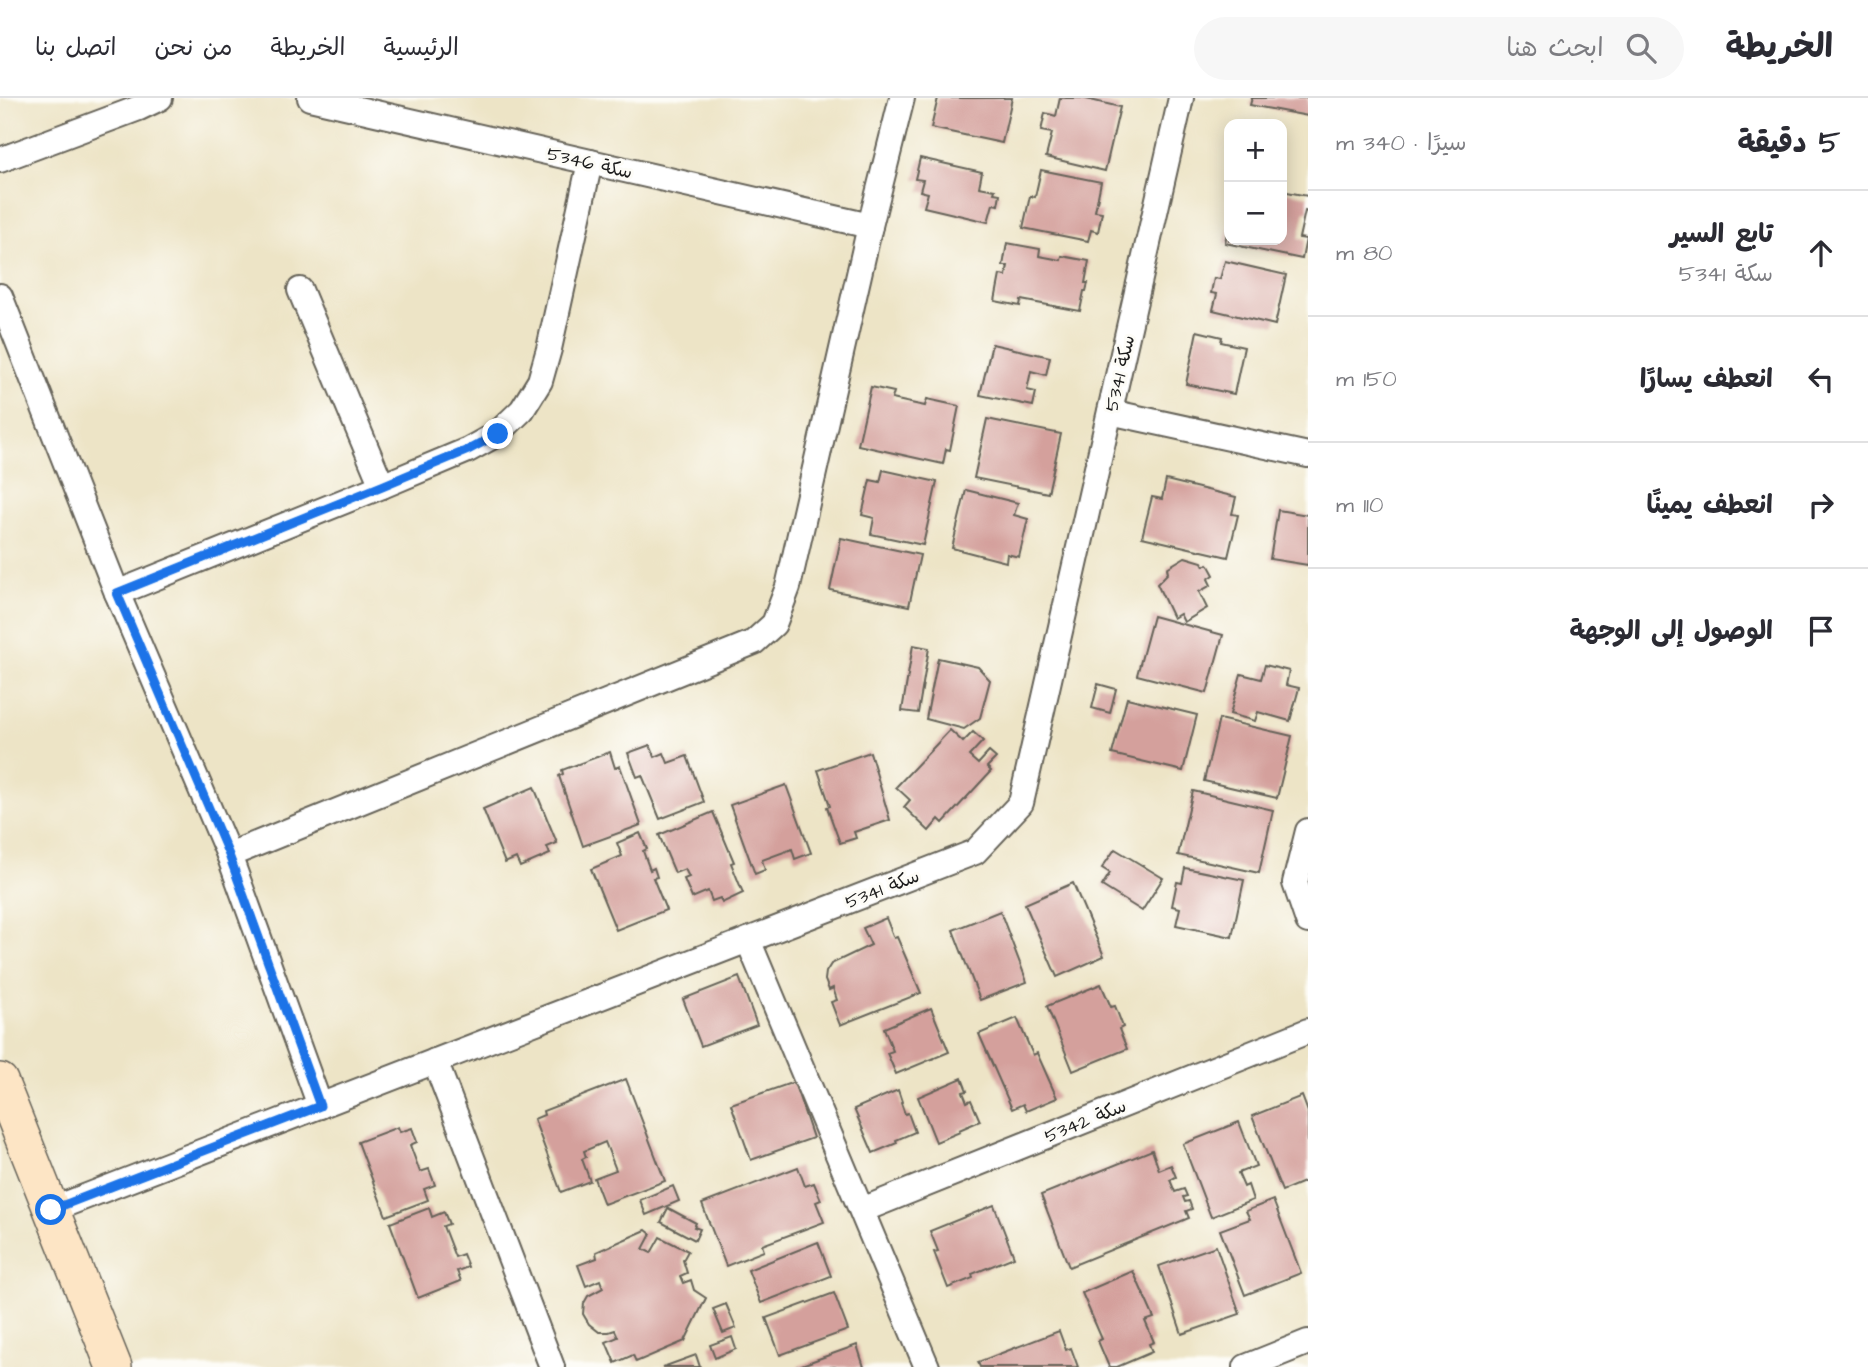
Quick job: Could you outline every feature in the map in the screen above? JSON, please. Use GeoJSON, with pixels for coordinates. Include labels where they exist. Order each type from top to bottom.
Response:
{"type":"FeatureCollection","features":[{"type":"Feature","properties":{"kind":"street"},"geometry":{"type":"LineString","coordinates":[[0,160],[160,98]]}},
{"type":"Feature","properties":{"kind":"street","name":"سكة 5346"},"geometry":{"type":"LineString","coordinates":[[310,98],[870,226]]}},
{"type":"Feature","properties":{"kind":"street"},"geometry":{"type":"LineString","coordinates":[[229,855],[754,642],[774,624],[788,587],[870,226],[902,98]]}},
{"type":"Feature","properties":{"kind":"street","name":"سكة 5341"},"geometry":{"type":"LineString","coordinates":[[51,1210],[975,852],[1021,803],[1181,98]]}},
{"type":"Feature","properties":{"kind":"street"},"geometry":{"type":"LineString","coordinates":[[117,593],[382,486],[468,450],[498,434],[522,410],[540,382],[590,162]]}},
{"type":"Feature","properties":{"kind":"street"},"geometry":{"type":"LineString","coordinates":[[300,290],[382,486]]}},
{"type":"Feature","properties":{"kind":"street"},"geometry":{"type":"LineString","coordinates":[[0,296],[117,593],[229,855],[320,1106]]}},
{"type":"Feature","properties":{"kind":"street"},"geometry":{"type":"LineString","coordinates":[[1110,412],[1308,455]]}},
{"type":"Feature","properties":{"kind":"street"},"geometry":{"type":"LineString","coordinates":[[1308,831],[1295,883],[1308,921]]}},
{"type":"Feature","properties":{"kind":"street"},"geometry":{"type":"LineString","coordinates":[[748,940],[927,1367]]}},
{"type":"Feature","properties":{"kind":"street","name":"سكة 5342"},"geometry":{"type":"LineString","coordinates":[[862,1210],[1308,1031]]}},
{"type":"Feature","properties":{"kind":"street"},"geometry":{"type":"LineString","coordinates":[[435,1061],[552,1367]]}},
{"type":"Feature","properties":{"kind":"street"},"geometry":{"type":"LineString","coordinates":[[0,1081],[114,1367]]}},
{"type":"Feature","properties":{"kind":"street"},"geometry":{"type":"LineString","coordinates":[[1246,1367],[1308,1342]]}},
{"type":"Feature","properties":{"kind":"building"},"geometry":{"type":"Polygon","coordinates":[[[938,98],[1012,98],[1002,143],[931,128],[938,98]]]}},
{"type":"Feature","properties":{"kind":"building"},"geometry":{"type":"Polygon","coordinates":[[[1060,98],[1082,98],[1120,107],[1105,171],[1046,157],[1052,133],[1041,131],[1045,113],[1056,116],[1060,98]]]}},
{"type":"Feature","properties":{"kind":"building"},"geometry":{"type":"Polygon","coordinates":[[[1252,98],[1308,98],[1308,116],[1250,105],[1252,98]]]}},
{"type":"Feature","properties":{"kind":"building"},"geometry":{"type":"Polygon","coordinates":[[[920,158],[982,172],[979,187],[995,190],[994,193],[1000,194],[998,205],[993,204],[988,222],[924,207],[928,193],[920,191],[923,180],[915,179],[920,158]]]}},
{"type":"Feature","properties":{"kind":"building"},"geometry":{"type":"Polygon","coordinates":[[[1041,170],[1101,182],[1095,211],[1102,212],[1098,232],[1091,230],[1088,241],[1023,228],[1030,196],[1035,197],[1041,170]]]}},
{"type":"Feature","properties":{"kind":"building"},"geometry":{"type":"Polygon","coordinates":[[[1287,192],[1308,196],[1308,212],[1305,211],[1299,238],[1306,239],[1302,259],[1235,245],[1287,245],[1287,192]]]}},
{"type":"Feature","properties":{"kind":"building"},"geometry":{"type":"Polygon","coordinates":[[[1007,243],[1040,249],[1039,256],[1061,260],[1062,256],[1089,261],[1085,283],[1088,283],[1080,311],[1021,300],[1020,306],[995,301],[1000,275],[1006,276],[1008,266],[1003,266],[1007,243]]]}},
{"type":"Feature","properties":{"kind":"building"},"geometry":{"type":"Polygon","coordinates":[[[1225,261],[1286,275],[1275,325],[1213,310],[1217,294],[1211,293],[1214,278],[1220,279],[1225,261]]]}},
{"type":"Feature","properties":{"kind":"building"},"geometry":{"type":"Polygon","coordinates":[[[1197,331],[1222,337],[1221,342],[1244,347],[1234,394],[1186,384],[1197,331]]]}},
{"type":"Feature","properties":{"kind":"building"},"geometry":{"type":"Polygon","coordinates":[[[992,344],[1050,357],[1046,375],[1031,371],[1027,390],[1036,392],[1033,406],[980,395],[992,344]]]}},
{"type":"Feature","properties":{"kind":"building"},"geometry":{"type":"Polygon","coordinates":[[[871,387],[894,392],[892,399],[925,406],[927,399],[959,406],[950,450],[946,449],[943,464],[858,445],[871,387]]]}},
{"type":"Feature","properties":{"kind":"building"},"geometry":{"type":"Polygon","coordinates":[[[987,419],[1061,434],[1048,493],[974,478],[987,419]]]}},
{"type":"Feature","properties":{"kind":"building"},"geometry":{"type":"Polygon","coordinates":[[[883,470],[937,482],[923,545],[871,534],[874,518],[862,515],[870,480],[880,482],[883,470]]]}},
{"type":"Feature","properties":{"kind":"building"},"geometry":{"type":"Polygon","coordinates":[[[1166,480],[1236,497],[1232,514],[1238,515],[1228,557],[1142,537],[1152,497],[1162,499],[1166,480]]]}},
{"type":"Feature","properties":{"kind":"building"},"geometry":{"type":"Polygon","coordinates":[[[966,490],[1018,503],[1014,515],[1028,519],[1019,557],[1007,554],[1006,562],[952,548],[966,490]]]}},
{"type":"Feature","properties":{"kind":"building"},"geometry":{"type":"Polygon","coordinates":[[[1278,510],[1308,515],[1308,565],[1270,559],[1278,510]]]}},
{"type":"Feature","properties":{"kind":"building"},"geometry":{"type":"Polygon","coordinates":[[[841,538],[920,555],[909,606],[830,590],[841,538]]]}},
{"type":"Feature","properties":{"kind":"building"},"geometry":{"type":"Polygon","coordinates":[[[1185,557],[1202,562],[1204,566],[1208,564],[1214,575],[1208,579],[1211,585],[1199,592],[1207,608],[1184,622],[1180,614],[1173,618],[1157,584],[1168,573],[1167,568],[1185,557]]]}},
{"type":"Feature","properties":{"kind":"building"},"geometry":{"type":"Polygon","coordinates":[[[1153,616],[1223,635],[1207,693],[1137,675],[1153,616]]]}},
{"type":"Feature","properties":{"kind":"building"},"geometry":{"type":"Polygon","coordinates":[[[913,645],[929,648],[918,713],[902,711],[913,645]]]}},
{"type":"Feature","properties":{"kind":"building"},"geometry":{"type":"Polygon","coordinates":[[[938,658],[978,667],[990,680],[980,718],[964,729],[926,719],[938,658]]]}},
{"type":"Feature","properties":{"kind":"building"},"geometry":{"type":"Polygon","coordinates":[[[1265,665],[1289,671],[1286,685],[1299,688],[1290,721],[1258,712],[1255,721],[1230,714],[1241,674],[1261,679],[1265,665]]]}},
{"type":"Feature","properties":{"kind":"building"},"geometry":{"type":"Polygon","coordinates":[[[1098,684],[1116,689],[1110,713],[1092,708],[1098,684]]]}},
{"type":"Feature","properties":{"kind":"building"},"geometry":{"type":"Polygon","coordinates":[[[1127,698],[1197,715],[1183,771],[1112,754],[1127,698]]]}},
{"type":"Feature","properties":{"kind":"building"},"geometry":{"type":"Polygon","coordinates":[[[1219,719],[1292,736],[1277,798],[1204,781],[1219,719]]]}},
{"type":"Feature","properties":{"kind":"building"},"geometry":{"type":"Polygon","coordinates":[[[950,730],[963,742],[973,732],[983,741],[969,756],[978,764],[989,752],[996,758],[987,767],[991,771],[943,823],[939,819],[929,831],[904,807],[910,800],[896,787],[950,730]]]}},
{"type":"Feature","properties":{"kind":"building"},"geometry":{"type":"Polygon","coordinates":[[[650,745],[655,757],[664,753],[668,763],[687,756],[704,802],[660,819],[642,775],[637,777],[628,753],[650,745]]]}},
{"type":"Feature","properties":{"kind":"building"},"geometry":{"type":"Polygon","coordinates":[[[610,752],[615,768],[620,766],[641,825],[583,846],[559,776],[563,774],[562,770],[610,752]]]}},
{"type":"Feature","properties":{"kind":"building"},"geometry":{"type":"Polygon","coordinates":[[[870,752],[890,820],[854,832],[856,838],[840,843],[818,770],[870,752]]]}},
{"type":"Feature","properties":{"kind":"building"},"geometry":{"type":"Polygon","coordinates":[[[786,785],[811,853],[795,859],[792,849],[762,860],[765,870],[755,874],[730,805],[786,785]]]}},
{"type":"Feature","properties":{"kind":"building"},"geometry":{"type":"Polygon","coordinates":[[[534,787],[557,843],[547,847],[550,854],[520,867],[516,858],[505,863],[483,809],[534,787]]]}},
{"type":"Feature","properties":{"kind":"building"},"geometry":{"type":"Polygon","coordinates":[[[1193,791],[1273,810],[1259,873],[1178,855],[1193,791]]]}},
{"type":"Feature","properties":{"kind":"building"},"geometry":{"type":"Polygon","coordinates":[[[713,812],[734,862],[731,863],[743,893],[722,903],[720,898],[712,901],[708,891],[692,898],[684,879],[689,877],[685,869],[675,873],[659,835],[713,812]]]}},
{"type":"Feature","properties":{"kind":"building"},"geometry":{"type":"Polygon","coordinates":[[[640,833],[647,849],[643,851],[650,870],[654,868],[657,877],[653,878],[666,910],[616,930],[591,869],[622,856],[617,843],[640,833]]]}},
{"type":"Feature","properties":{"kind":"building"},"geometry":{"type":"Polygon","coordinates":[[[1115,849],[1163,878],[1142,911],[1102,886],[1110,873],[1102,868],[1115,849]]]}},
{"type":"Feature","properties":{"kind":"building"},"geometry":{"type":"Polygon","coordinates":[[[1185,868],[1244,880],[1232,937],[1176,925],[1180,908],[1172,906],[1177,882],[1182,883],[1185,868]]]}},
{"type":"Feature","properties":{"kind":"building"},"geometry":{"type":"Polygon","coordinates":[[[1073,883],[1104,956],[1057,977],[1025,904],[1073,883]]]}},
{"type":"Feature","properties":{"kind":"building"},"geometry":{"type":"Polygon","coordinates":[[[1000,911],[1027,982],[980,1000],[953,930],[1000,911]]]}},
{"type":"Feature","properties":{"kind":"building"},"geometry":{"type":"Polygon","coordinates":[[[886,918],[921,993],[840,1025],[831,1002],[837,1000],[833,988],[829,990],[825,980],[826,972],[831,964],[871,945],[863,928],[886,918]]]}},
{"type":"Feature","properties":{"kind":"building"},"geometry":{"type":"Polygon","coordinates":[[[739,977],[757,1025],[701,1046],[683,999],[739,977]]]}},
{"type":"Feature","properties":{"kind":"building"},"geometry":{"type":"Polygon","coordinates":[[[1101,984],[1111,1007],[1115,1006],[1123,1027],[1119,1029],[1127,1049],[1073,1071],[1047,1006],[1101,984]]]}},
{"type":"Feature","properties":{"kind":"building"},"geometry":{"type":"Polygon","coordinates":[[[931,1008],[949,1052],[896,1074],[887,1053],[893,1051],[884,1028],[931,1008]]]}},
{"type":"Feature","properties":{"kind":"building"},"geometry":{"type":"Polygon","coordinates":[[[1017,1018],[1033,1055],[1037,1053],[1057,1098],[1026,1111],[1023,1104],[1012,1109],[979,1034],[1017,1018]]]}},
{"type":"Feature","properties":{"kind":"building"},"geometry":{"type":"Polygon","coordinates":[[[962,1078],[967,1091],[963,1092],[967,1102],[971,1100],[980,1121],[936,1142],[918,1097],[962,1078]]]}},
{"type":"Feature","properties":{"kind":"building"},"geometry":{"type":"Polygon","coordinates":[[[626,1079],[665,1181],[604,1204],[594,1178],[616,1170],[605,1142],[584,1151],[586,1157],[582,1159],[590,1181],[561,1192],[534,1119],[544,1115],[543,1111],[626,1079]]]}},
{"type":"Feature","properties":{"kind":"building"},"geometry":{"type":"Polygon","coordinates":[[[794,1082],[813,1138],[751,1160],[731,1104],[794,1082]]]}},
{"type":"Feature","properties":{"kind":"building"},"geometry":{"type":"Polygon","coordinates":[[[898,1090],[905,1114],[908,1113],[915,1132],[873,1153],[854,1109],[898,1090]]]}},
{"type":"Feature","properties":{"kind":"building"},"geometry":{"type":"Polygon","coordinates":[[[1302,1096],[1308,1112],[1308,1180],[1282,1191],[1252,1116],[1302,1096]]]}},
{"type":"Feature","properties":{"kind":"building"},"geometry":{"type":"Polygon","coordinates":[[[1239,1122],[1256,1166],[1238,1173],[1244,1187],[1248,1185],[1253,1200],[1211,1217],[1183,1144],[1239,1122]]]}},
{"type":"Feature","properties":{"kind":"building"},"geometry":{"type":"Polygon","coordinates":[[[398,1127],[400,1132],[412,1128],[417,1142],[410,1145],[420,1172],[429,1169],[435,1185],[424,1189],[428,1200],[386,1216],[358,1142],[398,1127]]]}},
{"type":"Feature","properties":{"kind":"building"},"geometry":{"type":"Polygon","coordinates":[[[1152,1150],[1159,1170],[1171,1165],[1176,1177],[1170,1180],[1175,1192],[1184,1189],[1187,1196],[1183,1197],[1185,1202],[1189,1201],[1192,1209],[1186,1211],[1189,1218],[1069,1267],[1041,1195],[1152,1150]]]}},
{"type":"Feature","properties":{"kind":"building"},"geometry":{"type":"Polygon","coordinates":[[[798,1167],[805,1186],[814,1183],[821,1200],[816,1202],[824,1222],[762,1245],[764,1251],[726,1266],[702,1204],[798,1167]]]}},
{"type":"Feature","properties":{"kind":"building"},"geometry":{"type":"Polygon","coordinates":[[[673,1186],[679,1201],[646,1215],[640,1200],[673,1186]]]}},
{"type":"Feature","properties":{"kind":"building"},"geometry":{"type":"Polygon","coordinates":[[[1273,1200],[1301,1273],[1245,1295],[1220,1230],[1250,1219],[1246,1211],[1273,1200]]]}},
{"type":"Feature","properties":{"kind":"building"},"geometry":{"type":"Polygon","coordinates":[[[994,1205],[1014,1257],[972,1274],[973,1278],[948,1288],[934,1252],[938,1251],[930,1231],[994,1205]]]}},
{"type":"Feature","properties":{"kind":"building"},"geometry":{"type":"Polygon","coordinates":[[[429,1208],[432,1217],[444,1212],[449,1224],[443,1226],[455,1257],[463,1254],[468,1267],[457,1271],[461,1281],[418,1298],[390,1223],[429,1208]]]}},
{"type":"Feature","properties":{"kind":"building"},"geometry":{"type":"Polygon","coordinates":[[[668,1208],[696,1223],[694,1227],[700,1229],[695,1240],[661,1222],[668,1208]]]}},
{"type":"Feature","properties":{"kind":"building"},"geometry":{"type":"Polygon","coordinates":[[[646,1230],[651,1234],[643,1249],[651,1253],[660,1237],[688,1251],[683,1260],[687,1273],[680,1276],[683,1283],[691,1280],[694,1290],[706,1298],[685,1341],[636,1362],[633,1355],[615,1363],[606,1342],[618,1337],[615,1330],[599,1332],[589,1324],[583,1314],[588,1296],[603,1288],[600,1280],[586,1286],[578,1265],[597,1258],[596,1252],[646,1230]]]}},
{"type":"Feature","properties":{"kind":"building"},"geometry":{"type":"Polygon","coordinates":[[[818,1242],[831,1276],[761,1303],[748,1270],[818,1242]]]}},
{"type":"Feature","properties":{"kind":"building"},"geometry":{"type":"Polygon","coordinates":[[[1216,1246],[1240,1314],[1182,1334],[1159,1266],[1216,1246]]]}},
{"type":"Feature","properties":{"kind":"building"},"geometry":{"type":"Polygon","coordinates":[[[1133,1271],[1154,1318],[1145,1321],[1154,1342],[1149,1344],[1152,1352],[1117,1367],[1109,1367],[1098,1341],[1102,1339],[1082,1293],[1133,1271]]]}},
{"type":"Feature","properties":{"kind":"building"},"geometry":{"type":"Polygon","coordinates":[[[834,1293],[848,1330],[780,1355],[766,1318],[834,1293]]]}},
{"type":"Feature","properties":{"kind":"building"},"geometry":{"type":"Polygon","coordinates":[[[726,1304],[736,1328],[723,1333],[713,1309],[726,1304]]]}},
{"type":"Feature","properties":{"kind":"building"},"geometry":{"type":"Polygon","coordinates":[[[1059,1331],[1066,1350],[1071,1348],[1078,1367],[980,1367],[978,1362],[1059,1331]]]}},
{"type":"Feature","properties":{"kind":"building"},"geometry":{"type":"Polygon","coordinates":[[[732,1337],[736,1349],[715,1358],[710,1345],[732,1337]]]}},
{"type":"Feature","properties":{"kind":"building"},"geometry":{"type":"Polygon","coordinates":[[[857,1345],[864,1367],[796,1367],[857,1345]]]}},
{"type":"Feature","properties":{"kind":"building"},"geometry":{"type":"Polygon","coordinates":[[[696,1355],[700,1367],[663,1367],[696,1355]]]}},
{"type":"Feature","properties":{"kind":"route"},"geometry":{"type":"LineString","coordinates":[[51,1210],[320,1106],[229,855],[117,593],[382,486],[468,450],[498,434]]}}]}
